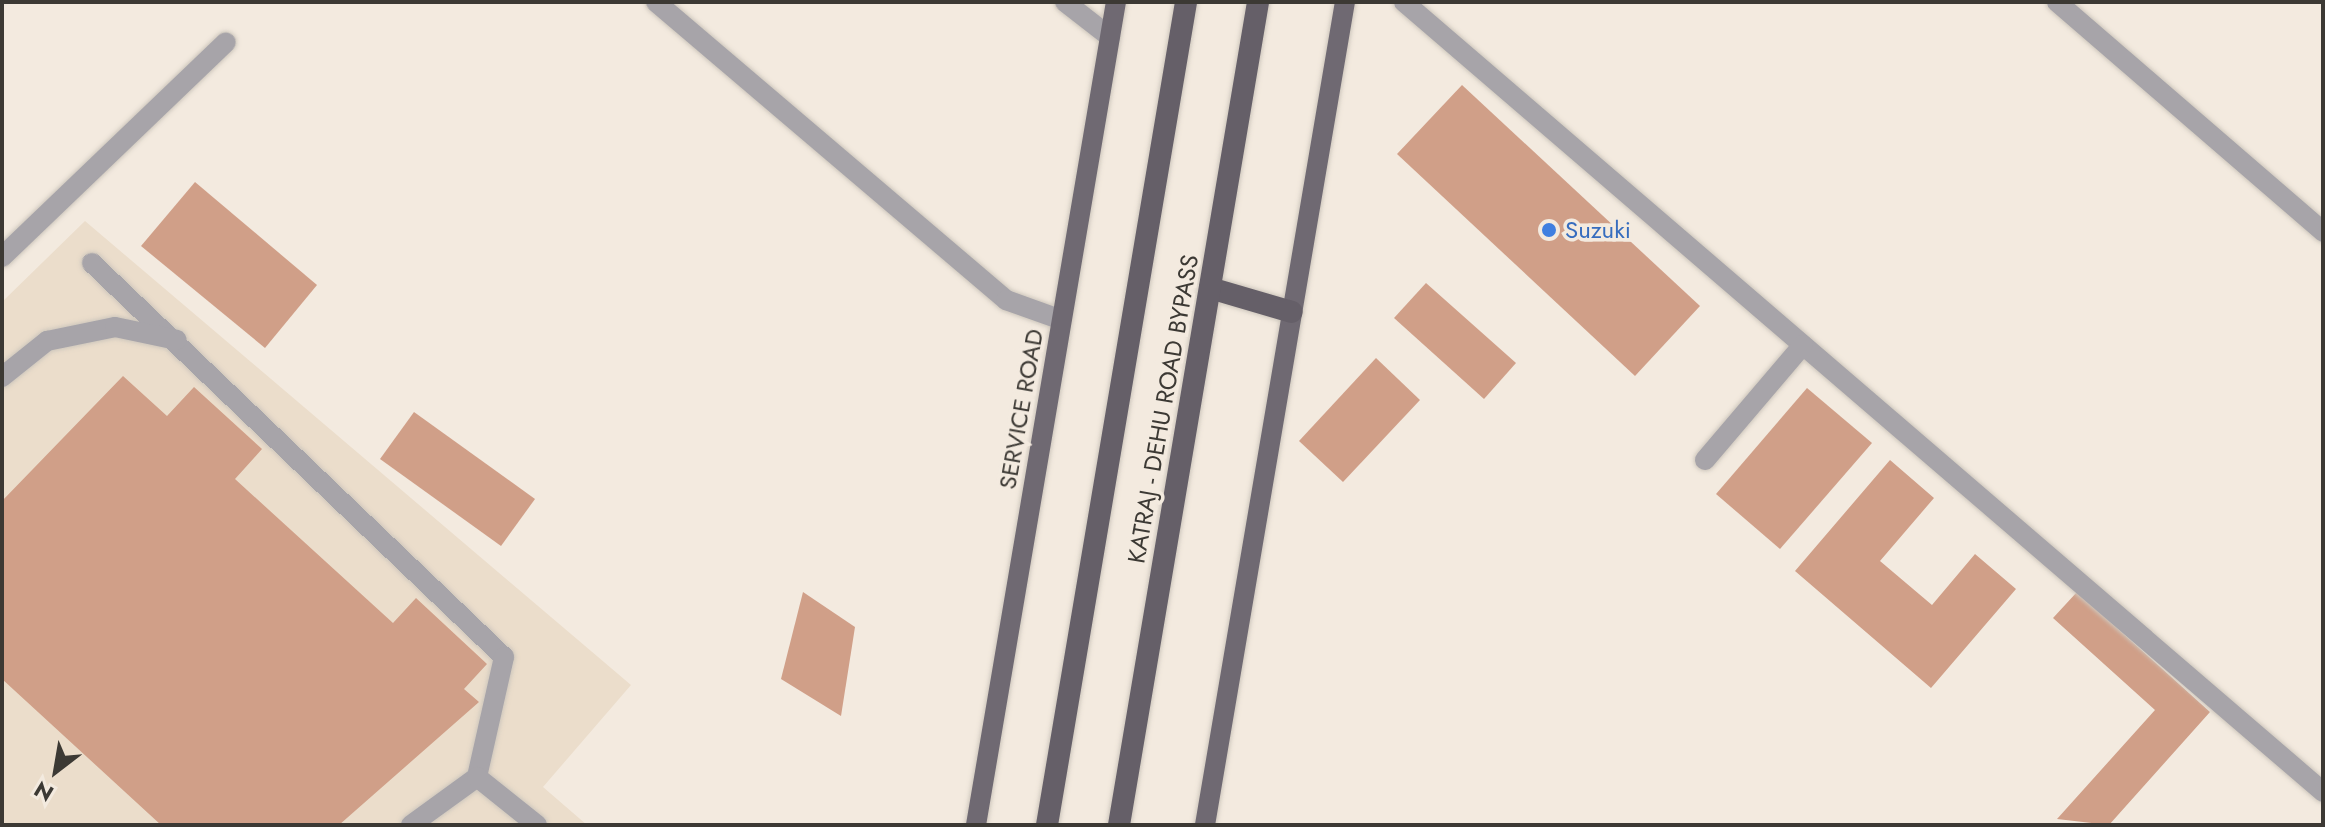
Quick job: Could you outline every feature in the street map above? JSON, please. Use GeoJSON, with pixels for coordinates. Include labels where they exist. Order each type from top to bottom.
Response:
{"type":"FeatureCollection","features":[{"type":"Feature","properties":{"kind":"highway","name":"KATRAJ - DEHU ROAD BYPASS"},"geometry":{"type":"LineString","coordinates":[[1047,825],[1186,2]]}},
{"type":"Feature","properties":{"kind":"highway","name":"KATRAJ - DEHU ROAD BYPASS"},"geometry":{"type":"LineString","coordinates":[[1119,825],[1258,2]]}},
{"type":"Feature","properties":{"kind":"highway"},"geometry":{"type":"LineString","coordinates":[[1210,288],[1292,312]]}},
{"type":"Feature","properties":{"kind":"main road","name":"SERVICE ROAD"},"geometry":{"type":"LineString","coordinates":[[976,825],[1116,2]]}},
{"type":"Feature","properties":{"kind":"main road"},"geometry":{"type":"LineString","coordinates":[[1205,825],[1345,2]]}},
{"type":"Feature","properties":{"kind":"street"},"geometry":{"type":"LineString","coordinates":[[656,2],[1006,300],[1062,320]]}},
{"type":"Feature","properties":{"kind":"street"},"geometry":{"type":"LineString","coordinates":[[1065,2],[1110,37]]}},
{"type":"Feature","properties":{"kind":"street"},"geometry":{"type":"LineString","coordinates":[[1404,2],[2323,792]]}},
{"type":"Feature","properties":{"kind":"street"},"geometry":{"type":"LineString","coordinates":[[2057,2],[2323,232]]}},
{"type":"Feature","properties":{"kind":"street"},"geometry":{"type":"LineString","coordinates":[[2,257],[226,42]]}},
{"type":"Feature","properties":{"kind":"street"},"geometry":{"type":"LineString","coordinates":[[92,263],[181,341],[504,657],[477,777],[411,825]]}},
{"type":"Feature","properties":{"kind":"street"},"geometry":{"type":"LineString","coordinates":[[2,377],[47,341],[115,327],[181,341]]}},
{"type":"Feature","properties":{"kind":"street"},"geometry":{"type":"LineString","coordinates":[[1705,460],[1803,345]]}},
{"type":"Feature","properties":{"kind":"street"},"geometry":{"type":"LineString","coordinates":[[477,777],[537,825]]}},
{"type":"Feature","properties":{"kind":"shaded area"},"geometry":{"type":"Polygon","coordinates":[[[85,221],[631,685],[543,787],[587,825],[2,825],[2,302],[85,221]]]}},
{"type":"Feature","properties":{"kind":"building","name":"Suzuki"},"geometry":{"type":"Polygon","coordinates":[[[1462,85],[1700,306],[1635,376],[1397,154],[1462,85]]]}},
{"type":"Feature","properties":{"kind":"building"},"geometry":{"type":"Polygon","coordinates":[[[195,182],[317,285],[265,348],[141,246],[195,182]]]}},
{"type":"Feature","properties":{"kind":"building"},"geometry":{"type":"Polygon","coordinates":[[[1426,283],[1516,363],[1484,399],[1394,318],[1426,283]]]}},
{"type":"Feature","properties":{"kind":"building"},"geometry":{"type":"Polygon","coordinates":[[[1376,358],[1420,400],[1343,482],[1299,441],[1376,358]]]}},
{"type":"Feature","properties":{"kind":"building"},"geometry":{"type":"Polygon","coordinates":[[[123,376],[167,416],[194,387],[262,449],[235,479],[393,623],[416,598],[487,664],[464,689],[479,702],[339,825],[161,825],[2,679],[2,501],[123,376]]]}},
{"type":"Feature","properties":{"kind":"building"},"geometry":{"type":"Polygon","coordinates":[[[1807,388],[1872,443],[1780,549],[1716,494],[1807,388]]]}},
{"type":"Feature","properties":{"kind":"building"},"geometry":{"type":"Polygon","coordinates":[[[414,412],[535,499],[501,546],[380,459],[414,412]]]}},
{"type":"Feature","properties":{"kind":"building"},"geometry":{"type":"Polygon","coordinates":[[[1890,460],[1934,498],[1880,561],[1932,605],[1975,554],[2016,589],[1931,688],[1795,571],[1890,460]]]}},
{"type":"Feature","properties":{"kind":"building"},"geometry":{"type":"Polygon","coordinates":[[[803,592],[855,627],[841,716],[781,679],[803,592]]]}},
{"type":"Feature","properties":{"kind":"building"},"geometry":{"type":"Polygon","coordinates":[[[2077,592],[2210,712],[2109,825],[2057,819],[2155,710],[2053,618],[2077,592]]]}},
{"type":"Feature","properties":{"kind":"place","name":"Suzuki"},"geometry":{"type":"Point","coordinates":[1549,230]}}]}
